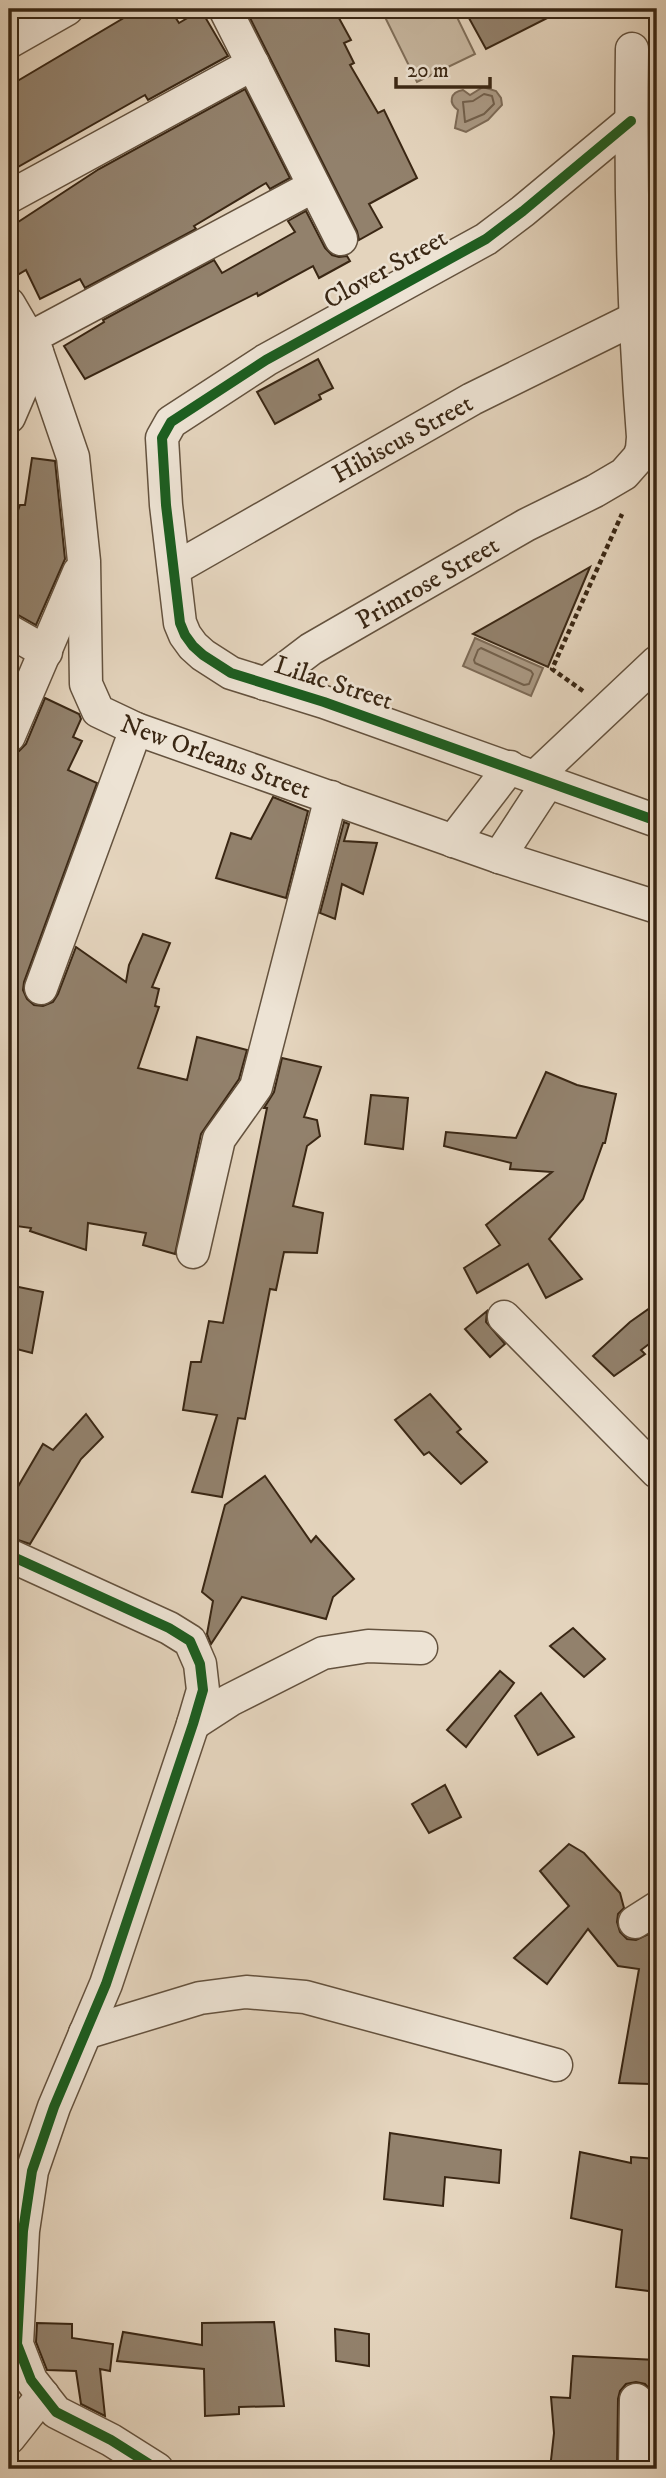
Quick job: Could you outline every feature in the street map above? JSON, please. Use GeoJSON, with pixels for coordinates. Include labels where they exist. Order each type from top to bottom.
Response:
{"type":"FeatureCollection","features":[{"type":"Feature","properties":{"kind":"street"},"geometry":{"type":"LineString","coordinates":[[9,42],[67,9]]}},
{"type":"Feature","properties":{"kind":"street"},"geometry":{"type":"LineString","coordinates":[[225,9],[341,239]]}},
{"type":"Feature","properties":{"kind":"street"},"geometry":{"type":"LineString","coordinates":[[624,474],[632,467],[642,449],[631,121],[632,49]]}},
{"type":"Feature","properties":{"kind":"street"},"geometry":{"type":"LineString","coordinates":[[9,197],[253,64]]}},
{"type":"Feature","properties":{"kind":"street","name":"Clover Street"},"geometry":{"type":"LineString","coordinates":[[162,447],[162,438],[171,422],[266,360],[486,239],[523,212],[631,121]]}},
{"type":"Feature","properties":{"kind":"street"},"geometry":{"type":"LineString","coordinates":[[9,417],[33,345],[314,186]]}},
{"type":"Feature","properties":{"kind":"street","name":"New Orleans Street"},"geometry":{"type":"LineString","coordinates":[[9,304],[33,345],[73,457],[84,561],[86,684],[98,711],[136,729],[453,841],[657,907]]}},
{"type":"Feature","properties":{"kind":"street","name":"Hibiscus Street"},"geometry":{"type":"LineString","coordinates":[[174,569],[472,399],[636,318]]}},
{"type":"Feature","properties":{"kind":"street","name":"Lilac Street"},"geometry":{"type":"LineString","coordinates":[[162,447],[180,622],[185,635],[203,655],[231,673],[531,775],[657,821]]}},
{"type":"Feature","properties":{"kind":"street","name":"Primrose Street"},"geometry":{"type":"LineString","coordinates":[[265,684],[311,649],[526,525],[624,474]]}},
{"type":"Feature","properties":{"kind":"street"},"geometry":{"type":"LineString","coordinates":[[9,736],[84,561]]}},
{"type":"Feature","properties":{"kind":"street"},"geometry":{"type":"LineString","coordinates":[[9,631],[46,652]]}},
{"type":"Feature","properties":{"kind":"street"},"geometry":{"type":"LineString","coordinates":[[453,841],[608,709],[657,662]]}},
{"type":"Feature","properties":{"kind":"street"},"geometry":{"type":"LineString","coordinates":[[41,988],[136,729]]}},
{"type":"Feature","properties":{"kind":"street"},"geometry":{"type":"LineString","coordinates":[[499,857],[531,775]]}},
{"type":"Feature","properties":{"kind":"street"},"geometry":{"type":"LineString","coordinates":[[193,1252],[219,1139],[256,1087],[331,797]]}},
{"type":"Feature","properties":{"kind":"street"},"geometry":{"type":"LineString","coordinates":[[504,1317],[657,1472]]}},
{"type":"Feature","properties":{"kind":"street"},"geometry":{"type":"LineString","coordinates":[[9,1555],[169,1629],[190,1641],[200,1664],[203,1690],[193,1724],[106,1984],[54,2107],[32,2171],[23,2231],[17,2344],[31,2380],[56,2412],[111,2440],[157,2469]]}},
{"type":"Feature","properties":{"kind":"street"},"geometry":{"type":"LineString","coordinates":[[193,1724],[230,1700],[323,1653],[368,1646],[421,1648]]}},
{"type":"Feature","properties":{"kind":"street"},"geometry":{"type":"LineString","coordinates":[[85,2033],[201,1998],[246,1992],[305,1997],[556,2065]]}},
{"type":"Feature","properties":{"kind":"street"},"geometry":{"type":"LineString","coordinates":[[9,2438],[43,2395]]}},
{"type":"Feature","properties":{"kind":"street"},"geometry":{"type":"LineString","coordinates":[[635,2469],[636,2400]]}},
{"type":"Feature","properties":{"kind":"path"},"geometry":{"type":"LineString","coordinates":[[608,709],[552,669],[631,494],[624,474]]}},
{"type":"Feature","properties":{"kind":"shaded area"},"geometry":{"type":"Polygon","coordinates":[[[381,9],[453,9],[475,54],[417,82],[381,9]]]}},
{"type":"Feature","properties":{"kind":"water"},"geometry":{"type":"Polygon","coordinates":[[[483,87],[496,91],[502,105],[488,120],[466,132],[455,128],[458,110],[452,101],[453,95],[463,90],[470,95],[483,87]]]}},
{"type":"Feature","properties":{"kind":"water"},"geometry":{"type":"Polygon","coordinates":[[[475,638],[543,668],[531,696],[463,666],[475,638]]]}},
{"type":"Feature","properties":{"kind":"building"},"geometry":{"type":"Polygon","coordinates":[[[139,9],[170,9],[179,23],[201,10],[228,56],[148,100],[145,95],[9,172],[9,86],[139,9]]]}},
{"type":"Feature","properties":{"kind":"building"},"geometry":{"type":"Polygon","coordinates":[[[269,9],[334,9],[351,40],[344,43],[354,63],[350,65],[378,113],[384,110],[417,178],[369,204],[382,227],[359,240],[357,231],[250,18],[269,9]]]}},
{"type":"Feature","properties":{"kind":"building"},"geometry":{"type":"Polygon","coordinates":[[[464,9],[565,9],[486,49],[464,9]]]}},
{"type":"Feature","properties":{"kind":"building"},"geometry":{"type":"Polygon","coordinates":[[[245,89],[290,178],[270,189],[266,183],[194,226],[196,229],[85,288],[80,279],[40,299],[26,270],[9,280],[9,228],[99,169],[245,89]]]}},
{"type":"Feature","properties":{"kind":"building"},"geometry":{"type":"Polygon","coordinates":[[[306,211],[325,248],[332,255],[347,256],[350,261],[319,278],[313,266],[258,296],[257,293],[85,379],[64,346],[104,322],[103,320],[214,260],[222,273],[295,232],[288,221],[306,211]]]}},
{"type":"Feature","properties":{"kind":"building"},"geometry":{"type":"Polygon","coordinates":[[[318,359],[333,388],[319,395],[321,399],[275,424],[257,392],[318,359]]]}},
{"type":"Feature","properties":{"kind":"building"},"geometry":{"type":"Polygon","coordinates":[[[32,458],[55,461],[65,559],[36,625],[9,613],[9,515],[15,518],[20,505],[25,505],[32,458]]]}},
{"type":"Feature","properties":{"kind":"building"},"geometry":{"type":"Polygon","coordinates":[[[590,567],[548,667],[473,634],[590,567]]]}},
{"type":"Feature","properties":{"kind":"building"},"geometry":{"type":"Polygon","coordinates":[[[45,698],[79,714],[81,719],[73,737],[82,741],[68,770],[97,783],[24,982],[23,990],[27,999],[34,1005],[43,1006],[53,1002],[76,947],[126,982],[129,965],[143,934],[170,943],[152,987],[159,989],[155,1006],[159,1007],[138,1068],[187,1080],[197,1037],[247,1050],[239,1079],[201,1134],[175,1254],[143,1245],[146,1233],[88,1223],[86,1250],[30,1231],[31,1228],[9,1225],[9,754],[19,751],[26,744],[45,698]]]}},
{"type":"Feature","properties":{"kind":"building"},"geometry":{"type":"Polygon","coordinates":[[[273,797],[308,811],[286,898],[216,878],[231,833],[251,839],[273,797]]]}},
{"type":"Feature","properties":{"kind":"building"},"geometry":{"type":"Polygon","coordinates":[[[344,822],[349,824],[344,841],[377,843],[363,894],[342,884],[335,919],[320,913],[344,822]]]}},
{"type":"Feature","properties":{"kind":"building"},"geometry":{"type":"Polygon","coordinates":[[[282,1058],[321,1067],[304,1117],[317,1120],[320,1136],[307,1146],[293,1206],[323,1213],[317,1253],[284,1252],[276,1290],[270,1289],[245,1419],[238,1418],[222,1497],[192,1492],[217,1415],[183,1410],[191,1362],[201,1362],[209,1321],[223,1323],[267,1108],[264,1108],[274,1092],[282,1058]]]}},
{"type":"Feature","properties":{"kind":"building"},"geometry":{"type":"Polygon","coordinates":[[[546,1072],[577,1085],[616,1094],[605,1143],[583,1199],[549,1239],[582,1279],[546,1298],[528,1264],[477,1293],[464,1268],[500,1245],[486,1225],[552,1172],[510,1169],[511,1163],[444,1146],[446,1132],[516,1138],[546,1072]]]}},
{"type":"Feature","properties":{"kind":"building"},"geometry":{"type":"Polygon","coordinates":[[[371,1095],[408,1098],[403,1149],[365,1144],[371,1095]]]}},
{"type":"Feature","properties":{"kind":"building"},"geometry":{"type":"Polygon","coordinates":[[[9,1285],[43,1292],[32,1353],[9,1347],[9,1285]]]}},
{"type":"Feature","properties":{"kind":"building"},"geometry":{"type":"Polygon","coordinates":[[[657,1303],[657,1338],[641,1350],[645,1354],[614,1376],[593,1356],[630,1322],[657,1303]]]}},
{"type":"Feature","properties":{"kind":"building"},"geometry":{"type":"Polygon","coordinates":[[[487,1311],[486,1322],[505,1344],[490,1357],[465,1329],[487,1311]]]}},
{"type":"Feature","properties":{"kind":"building"},"geometry":{"type":"Polygon","coordinates":[[[430,1394],[461,1429],[457,1432],[487,1462],[461,1484],[429,1452],[424,1455],[395,1420],[430,1394]]]}},
{"type":"Feature","properties":{"kind":"building"},"geometry":{"type":"Polygon","coordinates":[[[86,1414],[103,1437],[81,1459],[30,1544],[9,1537],[9,1502],[43,1444],[53,1450],[86,1414]]]}},
{"type":"Feature","properties":{"kind":"building"},"geometry":{"type":"Polygon","coordinates":[[[265,1476],[311,1542],[316,1536],[354,1579],[333,1597],[326,1619],[242,1597],[211,1644],[207,1634],[213,1601],[202,1592],[225,1505],[265,1476]]]}},
{"type":"Feature","properties":{"kind":"building"},"geometry":{"type":"Polygon","coordinates":[[[573,1628],[605,1659],[584,1677],[550,1646],[573,1628]]]}},
{"type":"Feature","properties":{"kind":"building"},"geometry":{"type":"Polygon","coordinates":[[[500,1671],[514,1683],[466,1747],[447,1730],[500,1671]]]}},
{"type":"Feature","properties":{"kind":"building"},"geometry":{"type":"Polygon","coordinates":[[[541,1693],[574,1737],[538,1755],[515,1716],[541,1693]]]}},
{"type":"Feature","properties":{"kind":"building"},"geometry":{"type":"Polygon","coordinates":[[[445,1785],[461,1817],[429,1833],[412,1804],[445,1785]]]}},
{"type":"Feature","properties":{"kind":"building"},"geometry":{"type":"Polygon","coordinates":[[[569,1844],[584,1853],[620,1893],[624,1908],[618,1914],[617,1922],[620,1932],[627,1939],[636,1940],[657,1930],[657,2053],[649,2051],[650,2084],[619,2083],[639,1969],[618,1966],[588,1929],[547,1984],[514,1958],[569,1906],[540,1871],[569,1844]]]}},
{"type":"Feature","properties":{"kind":"building"},"geometry":{"type":"Polygon","coordinates":[[[390,2133],[501,2150],[499,2183],[445,2177],[443,2206],[384,2199],[390,2133]]]}},
{"type":"Feature","properties":{"kind":"building"},"geometry":{"type":"Polygon","coordinates":[[[580,2152],[631,2163],[631,2157],[657,2159],[657,2292],[616,2287],[622,2230],[571,2218],[580,2152]]]}},
{"type":"Feature","properties":{"kind":"building"},"geometry":{"type":"Polygon","coordinates":[[[274,2322],[284,2406],[239,2407],[239,2414],[205,2416],[204,2369],[117,2361],[123,2332],[202,2345],[202,2323],[274,2322]]]}},
{"type":"Feature","properties":{"kind":"building"},"geometry":{"type":"Polygon","coordinates":[[[37,2323],[72,2324],[72,2338],[113,2344],[110,2371],[100,2369],[105,2416],[81,2404],[76,2371],[47,2370],[36,2342],[37,2323]]]}},
{"type":"Feature","properties":{"kind":"building"},"geometry":{"type":"Polygon","coordinates":[[[335,2329],[369,2334],[369,2366],[336,2361],[335,2329]]]}},
{"type":"Feature","properties":{"kind":"building"},"geometry":{"type":"Polygon","coordinates":[[[573,2356],[657,2360],[657,2466],[653,2466],[652,2392],[645,2384],[636,2382],[626,2384],[618,2399],[617,2469],[550,2469],[554,2433],[551,2397],[570,2398],[573,2356]]]}},
{"type":"Feature","properties":{"kind":"cycle path"},"geometry":{"type":"LineString","coordinates":[[631,121],[486,239],[266,360],[171,422],[162,438],[166,505],[180,623],[185,635],[203,655],[231,673],[324,702],[657,821]]}},
{"type":"Feature","properties":{"kind":"cycle path"},"geometry":{"type":"LineString","coordinates":[[9,1555],[169,1628],[190,1641],[200,1664],[203,1690],[193,1724],[106,1984],[54,2107],[32,2171],[23,2231],[17,2344],[31,2380],[56,2412],[111,2440],[157,2469]]}}]}
